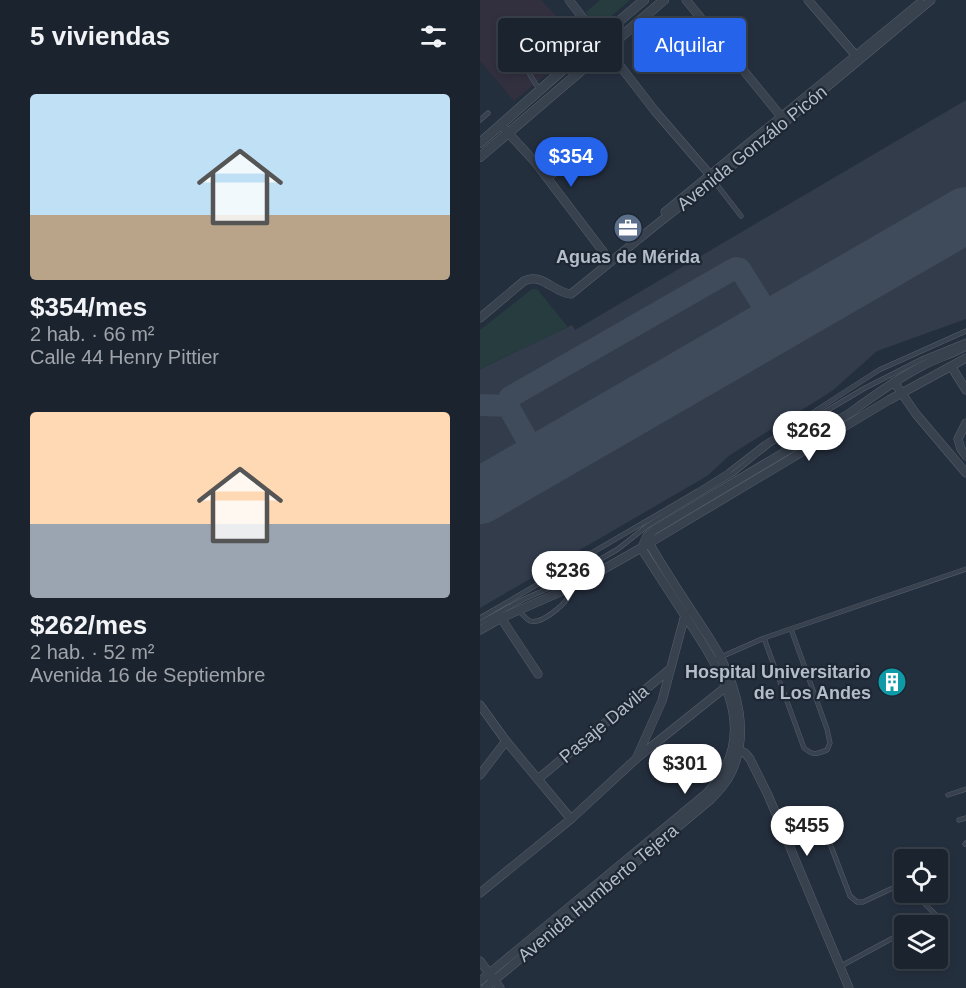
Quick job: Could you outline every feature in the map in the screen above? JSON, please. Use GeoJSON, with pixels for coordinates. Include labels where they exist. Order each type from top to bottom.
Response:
{"type":"FeatureCollection","features":[{"type":"Feature","properties":{"kind":"street"},"geometry":{"type":"LineString","coordinates":[[569,0],[583,18]]}},
{"type":"Feature","properties":{"kind":"street"},"geometry":{"type":"LineString","coordinates":[[622,19],[644,0]]}},
{"type":"Feature","properties":{"kind":"street"},"geometry":{"type":"LineString","coordinates":[[622,36],[664,0]]}},
{"type":"Feature","properties":{"kind":"street"},"geometry":{"type":"LineString","coordinates":[[686,0],[783,118]]}},
{"type":"Feature","properties":{"kind":"street"},"geometry":{"type":"LineString","coordinates":[[808,0],[857,58]]}},
{"type":"Feature","properties":{"kind":"street","name":"Avenida Gonzálo Picón"},"geometry":{"type":"LineString","coordinates":[[857,58],[923,0]]}},
{"type":"Feature","properties":{"kind":"street","name":"Avenida Gonzálo Picón"},"geometry":{"type":"LineString","coordinates":[[480,318],[530,278],[539,279],[558,290],[571,294],[712,177],[743,157],[783,118],[930,0]]}},
{"type":"Feature","properties":{"kind":"street"},"geometry":{"type":"LineString","coordinates":[[622,68],[712,177]]}},
{"type":"Feature","properties":{"kind":"street"},"geometry":{"type":"LineString","coordinates":[[480,143],[560,72]]}},
{"type":"Feature","properties":{"kind":"street"},"geometry":{"type":"LineString","coordinates":[[480,157],[580,72]]}},
{"type":"Feature","properties":{"kind":"street"},"geometry":{"type":"LineString","coordinates":[[501,125],[535,162],[610,260]]}},
{"type":"Feature","properties":{"kind":"street"},"geometry":{"type":"LineString","coordinates":[[641,548],[647,536],[654,530],[850,413],[894,382],[923,365],[966,346]]}},
{"type":"Feature","properties":{"kind":"street"},"geometry":{"type":"LineString","coordinates":[[480,630],[568,588],[641,548],[966,358]]}},
{"type":"Feature","properties":{"kind":"street"},"geometry":{"type":"LineString","coordinates":[[951,366],[966,390]]}},
{"type":"Feature","properties":{"kind":"street"},"geometry":{"type":"LineString","coordinates":[[894,382],[916,414],[966,473]]}},
{"type":"Feature","properties":{"kind":"street"},"geometry":{"type":"LineString","coordinates":[[966,423],[958,439],[966,456]]}},
{"type":"Feature","properties":{"kind":"street","name":"Avenida Humberto Tejera"},"geometry":{"type":"LineString","coordinates":[[480,981],[491,977],[710,801],[732,773],[739,750],[741,720],[738,706],[717,658],[649,543]]}},
{"type":"Feature","properties":{"kind":"street","name":"Avenida Humberto Tejera"},"geometry":{"type":"LineString","coordinates":[[641,548],[685,615],[717,658]]}},
{"type":"Feature","properties":{"kind":"street"},"geometry":{"type":"LineString","coordinates":[[637,758],[662,701],[685,615]]}},
{"type":"Feature","properties":{"kind":"street"},"geometry":{"type":"LineString","coordinates":[[501,618],[538,674]]}},
{"type":"Feature","properties":{"kind":"street","name":"Pasaje Davila"},"geometry":{"type":"LineString","coordinates":[[538,779],[670,669]]}},
{"type":"Feature","properties":{"kind":"street"},"geometry":{"type":"LineString","coordinates":[[480,893],[571,819],[637,758],[728,685]]}},
{"type":"Feature","properties":{"kind":"street","name":"Avenida Humberto Tejera"},"geometry":{"type":"LineString","coordinates":[[485,988],[491,977],[707,793],[719,778],[734,740],[733,711],[728,685]]}},
{"type":"Feature","properties":{"kind":"street"},"geometry":{"type":"LineString","coordinates":[[480,705],[571,819]]}},
{"type":"Feature","properties":{"kind":"street"},"geometry":{"type":"LineString","coordinates":[[480,775],[507,741]]}},
{"type":"Feature","properties":{"kind":"street"},"geometry":{"type":"LineString","coordinates":[[739,750],[750,759],[768,795],[849,988]]}},
{"type":"Feature","properties":{"kind":"street"},"geometry":{"type":"LineString","coordinates":[[480,961],[500,988]]}},
{"type":"Feature","properties":{"kind":"lane"},"geometry":{"type":"LineString","coordinates":[[528,72],[539,90]]}},
{"type":"Feature","properties":{"kind":"lane"},"geometry":{"type":"LineString","coordinates":[[480,120],[488,113]]}},
{"type":"Feature","properties":{"kind":"lane"},"geometry":{"type":"LineString","coordinates":[[535,162],[544,154],[549,153],[559,159],[562,165],[560,170],[548,179]]}},
{"type":"Feature","properties":{"kind":"lane"},"geometry":{"type":"LineString","coordinates":[[712,177],[741,216]]}},
{"type":"Feature","properties":{"kind":"lane"},"geometry":{"type":"LineString","coordinates":[[480,618],[698,491],[728,472],[764,444],[879,370],[966,331]]}},
{"type":"Feature","properties":{"kind":"lane"},"geometry":{"type":"LineString","coordinates":[[480,623],[558,584],[618,549],[647,526],[734,473],[770,444],[865,388],[922,359],[966,341]]}},
{"type":"Feature","properties":{"kind":"lane"},"geometry":{"type":"LineString","coordinates":[[717,658],[764,638],[966,569]]}},
{"type":"Feature","properties":{"kind":"lane"},"geometry":{"type":"LineString","coordinates":[[519,610],[527,620],[532,622],[542,620],[567,600],[568,588]]}},
{"type":"Feature","properties":{"kind":"lane"},"geometry":{"type":"LineString","coordinates":[[764,638],[804,748],[810,753],[818,754],[827,750],[830,743],[827,729],[791,629]]}},
{"type":"Feature","properties":{"kind":"lane"},"geometry":{"type":"LineString","coordinates":[[948,795],[966,789]]}},
{"type":"Feature","properties":{"kind":"lane"},"geometry":{"type":"LineString","coordinates":[[959,820],[966,818]]}},
{"type":"Feature","properties":{"kind":"lane"},"geometry":{"type":"LineString","coordinates":[[780,825],[819,833],[830,841],[850,896],[857,902],[863,902],[894,887]]}},
{"type":"Feature","properties":{"kind":"lane"},"geometry":{"type":"LineString","coordinates":[[924,903],[937,915]]}},
{"type":"Feature","properties":{"kind":"lane"},"geometry":{"type":"LineString","coordinates":[[840,967],[894,937]]}},
{"type":"Feature","properties":{"kind":"shaded area"},"geometry":{"type":"Polygon","coordinates":[[[480,0],[541,0],[558,18],[498,18],[498,72],[549,72],[514,101],[480,61],[480,0]]]}},
{"type":"Feature","properties":{"kind":"shaded area"},"geometry":{"type":"Polygon","coordinates":[[[966,100],[966,319],[877,351],[832,391],[730,455],[707,476],[480,608],[480,369],[572,325],[575,330],[966,100]]]}},
{"type":"Feature","properties":{"kind":"green space"},"geometry":{"type":"Polygon","coordinates":[[[600,0],[630,0],[609,18],[589,18],[586,12],[600,0]]]}},
{"type":"Feature","properties":{"kind":"green space"},"geometry":{"type":"Polygon","coordinates":[[[532,289],[537,289],[568,327],[480,369],[480,330],[532,289]]]}},
{"type":"Feature","properties":{"kind":"taxiway"},"geometry":{"type":"LineString","coordinates":[[539,461],[508,406],[510,397],[736,268],[740,269],[775,325]]}},
{"type":"Feature","properties":{"kind":"taxiway"},"geometry":{"type":"LineString","coordinates":[[480,405],[508,406]]}},
{"type":"Feature","properties":{"kind":"runway"},"geometry":{"type":"LineString","coordinates":[[480,496],[966,215]]}},
{"type":"Feature","properties":{"kind":"place","name":"Aguas de Mérida"},"geometry":{"type":"Point","coordinates":[628,228]}},
{"type":"Feature","properties":{"kind":"place","name":"Hospital Universitario de Los Andes"},"geometry":{"type":"Point","coordinates":[892,682]}}]}
